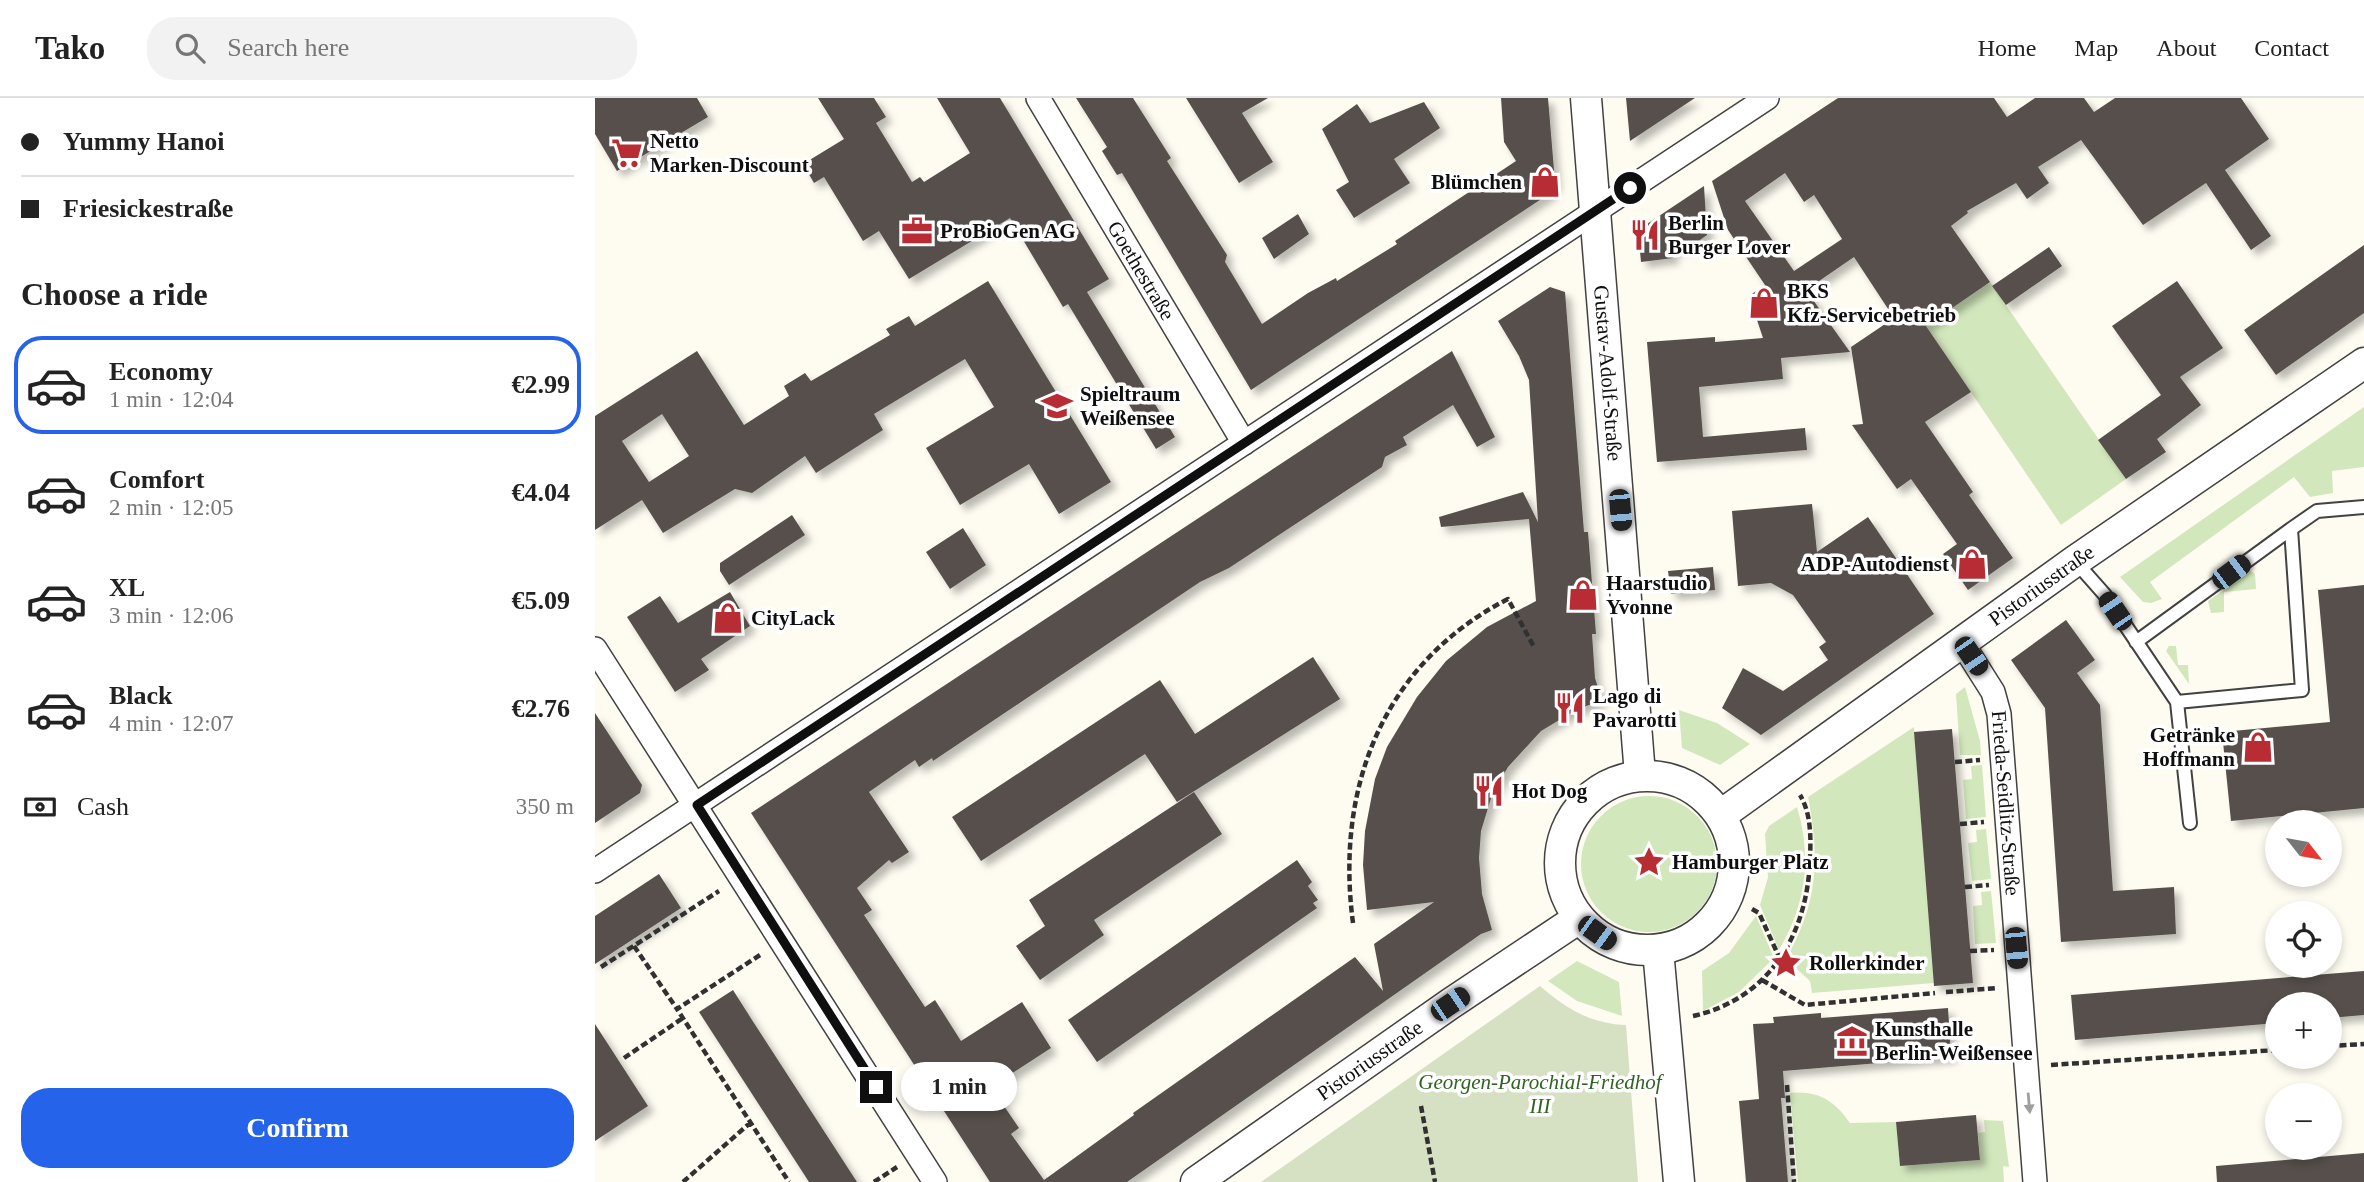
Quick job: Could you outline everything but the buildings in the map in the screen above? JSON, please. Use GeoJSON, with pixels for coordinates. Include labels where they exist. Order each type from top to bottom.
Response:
{"type":"FeatureCollection","features":[{"type":"Feature","properties":{"kind":"street","name":"Goethestraße"},"geometry":{"type":"LineString","coordinates":[[1038,98],[1244,443]]}},
{"type":"Feature","properties":{"kind":"street","name":"Gustav-Adolf-Straße"},"geometry":{"type":"LineString","coordinates":[[1586,98],[1640,775]]}},
{"type":"Feature","properties":{"kind":"street"},"geometry":{"type":"LineString","coordinates":[[595,871],[1767,98]]}},
{"type":"Feature","properties":{"kind":"street","name":"Pistoriusstraße"},"geometry":{"type":"LineString","coordinates":[[1721,815],[2075,561],[2364,363]]}},
{"type":"Feature","properties":{"kind":"street","name":"Frieda-Seidlitz-Straße"},"geometry":{"type":"LineString","coordinates":[[1962,643],[1993,692],[1999,714],[2035,1182]]}},
{"type":"Feature","properties":{"kind":"street"},"geometry":{"type":"LineString","coordinates":[[595,649],[936,1182]]}},
{"type":"Feature","properties":{"kind":"street"},"geometry":{"type":"LineString","coordinates":[[1640,775],[1677,780],[1702,794],[1721,815],[1733,841],[1734,860],[1728,897],[1713,921],[1691,939],[1658,950],[1636,950],[1609,942],[1579,918],[1565,893],[1560,875],[1562,846],[1571,820],[1596,792],[1612,782],[1640,775]]}},
{"type":"Feature","properties":{"kind":"street","name":"Pistoriusstraße"},"geometry":{"type":"LineString","coordinates":[[1196,1182],[1440,1011],[1579,918]]}},
{"type":"Feature","properties":{"kind":"street"},"geometry":{"type":"LineString","coordinates":[[1658,950],[1679,1182]]}},
{"type":"Feature","properties":{"kind":"lane"},"geometry":{"type":"LineString","coordinates":[[2136,642],[2316,511],[2364,507]]}},
{"type":"Feature","properties":{"kind":"lane"},"geometry":{"type":"LineString","coordinates":[[2177,702],[2302,690],[2291,529]]}},
{"type":"Feature","properties":{"kind":"lane"},"geometry":{"type":"LineString","coordinates":[[2075,561],[2105,595],[2177,702],[2190,823]]}},
{"type":"Feature","properties":{"kind":"path"},"geometry":{"type":"LineString","coordinates":[[1353,923],[1347,861],[1352,820],[1365,765],[1391,705],[1415,672],[1442,643],[1465,625],[1508,599],[1534,647]]}},
{"type":"Feature","properties":{"kind":"path"},"geometry":{"type":"LineString","coordinates":[[1693,1016],[1721,1010],[1762,980],[1780,959],[1795,934],[1809,892],[1811,834],[1800,795]]}},
{"type":"Feature","properties":{"kind":"path"},"geometry":{"type":"LineString","coordinates":[[601,967],[719,891]]}},
{"type":"Feature","properties":{"kind":"path"},"geometry":{"type":"LineString","coordinates":[[1752,909],[1759,913],[1780,959]]}},
{"type":"Feature","properties":{"kind":"path"},"geometry":{"type":"LineString","coordinates":[[634,946],[789,1182]]}},
{"type":"Feature","properties":{"kind":"path"},"geometry":{"type":"LineString","coordinates":[[677,1009],[760,955]]}},
{"type":"Feature","properties":{"kind":"path"},"geometry":{"type":"LineString","coordinates":[[1762,980],[1805,1005],[1935,993]]}},
{"type":"Feature","properties":{"kind":"path"},"geometry":{"type":"LineString","coordinates":[[1946,992],[2019,986]]}},
{"type":"Feature","properties":{"kind":"path"},"geometry":{"type":"LineString","coordinates":[[624,1058],[683,1018]]}},
{"type":"Feature","properties":{"kind":"path"},"geometry":{"type":"LineString","coordinates":[[2342,1045],[2364,1044]]}},
{"type":"Feature","properties":{"kind":"path"},"geometry":{"type":"LineString","coordinates":[[2026,1067],[2265,1051]]}},
{"type":"Feature","properties":{"kind":"path"},"geometry":{"type":"LineString","coordinates":[[1787,1085],[1794,1182]]}},
{"type":"Feature","properties":{"kind":"path"},"geometry":{"type":"LineString","coordinates":[[1421,1106],[1436,1182]]}},
{"type":"Feature","properties":{"kind":"path"},"geometry":{"type":"LineString","coordinates":[[683,1182],[750,1123]]}},
{"type":"Feature","properties":{"kind":"path"},"geometry":{"type":"LineString","coordinates":[[874,1182],[898,1167]]}},
{"type":"Feature","properties":{"kind":"green space"},"geometry":{"type":"Polygon","coordinates":[[[1990,282],[2126,479],[2061,525],[1926,326],[1990,282]]]}},
{"type":"Feature","properties":{"kind":"green space"},"geometry":{"type":"Polygon","coordinates":[[[2364,407],[2364,467],[2332,471],[2333,493],[2310,497],[2294,477],[2150,582],[2162,599],[2151,603],[2143,602],[2120,577],[2364,407]]]}},
{"type":"Feature","properties":{"kind":"green space"},"geometry":{"type":"Polygon","coordinates":[[[2251,571],[2255,574],[2256,589],[2224,592],[2224,612],[2211,613],[2208,601],[2251,571]]]}},
{"type":"Feature","properties":{"kind":"green space"},"geometry":{"type":"Polygon","coordinates":[[[2169,646],[2176,646],[2178,665],[2188,665],[2189,684],[2166,651],[2169,646]]]}},
{"type":"Feature","properties":{"kind":"green space"},"geometry":{"type":"Polygon","coordinates":[[[1965,687],[1980,741],[1981,755],[1960,755],[1956,694],[1965,687]]]}},
{"type":"Feature","properties":{"kind":"green space"},"geometry":{"type":"Polygon","coordinates":[[[1679,710],[1717,723],[1750,744],[1720,765],[1682,748],[1679,710]]]}},
{"type":"Feature","properties":{"kind":"green space"},"geometry":{"type":"Polygon","coordinates":[[[1914,727],[1934,983],[1812,993],[1810,981],[1786,959],[1805,919],[1813,880],[1814,840],[1808,797],[1914,727]]]}},
{"type":"Feature","properties":{"kind":"green space"},"geometry":{"type":"Polygon","coordinates":[[[1982,765],[1986,817],[1966,819],[1963,780],[1972,779],[1971,766],[1982,765]]]}},
{"type":"Feature","properties":{"kind":"green space"},"geometry":{"type":"Polygon","coordinates":[[[1649,796],[1675,801],[1697,816],[1712,838],[1717,864],[1712,890],[1697,912],[1675,927],[1649,932],[1623,927],[1601,912],[1586,890],[1581,864],[1586,838],[1601,816],[1623,801],[1649,796]]]}},
{"type":"Feature","properties":{"kind":"green space"},"geometry":{"type":"Polygon","coordinates":[[[1797,807],[1804,844],[1804,880],[1795,916],[1779,950],[1760,905],[1768,877],[1765,834],[1769,826],[1797,807]]]}},
{"type":"Feature","properties":{"kind":"green space"},"geometry":{"type":"Polygon","coordinates":[[[1986,829],[1991,879],[1972,881],[1968,843],[1977,842],[1976,830],[1986,829]]]}},
{"type":"Feature","properties":{"kind":"green space"},"geometry":{"type":"Polygon","coordinates":[[[1991,891],[1996,943],[1975,944],[1973,906],[1982,905],[1981,892],[1991,891]]]}},
{"type":"Feature","properties":{"kind":"green space"},"geometry":{"type":"Polygon","coordinates":[[[1756,916],[1774,958],[1739,992],[1703,1011],[1702,971],[1729,953],[1756,916]]]}},
{"type":"Feature","properties":{"kind":"green space"},"geometry":{"type":"Polygon","coordinates":[[[1577,961],[1619,982],[1622,1016],[1577,1001],[1548,981],[1577,961]]]}},
{"type":"Feature","properties":{"kind":"green space","name":"Georgen-Parochial-Friedhof III"},"geometry":{"type":"Polygon","coordinates":[[[1540,986],[1559,1001],[1590,1018],[1626,1025],[1638,1182],[1261,1182],[1540,986]]]}},
{"type":"Feature","properties":{"kind":"green space"},"geometry":{"type":"Polygon","coordinates":[[[1790,1093],[1809,1093],[1825,1099],[1850,1123],[1896,1122],[1900,1166],[1980,1160],[1978,1133],[1985,1132],[1984,1120],[2003,1121],[2009,1167],[2003,1166],[2004,1182],[1798,1182],[1790,1093]]]}},
{"type":"Feature","properties":{"kind":"place","name":"Netto Marken-Discount"},"geometry":{"type":"Point","coordinates":[627,153]}},
{"type":"Feature","properties":{"kind":"place","name":"Blümchen"},"geometry":{"type":"Point","coordinates":[1545,182]}},
{"type":"Feature","properties":{"kind":"place","name":"ProBioGen AG"},"geometry":{"type":"Point","coordinates":[917,231]}},
{"type":"Feature","properties":{"kind":"place","name":"Berlin Burger Lover"},"geometry":{"type":"Point","coordinates":[1645,235]}},
{"type":"Feature","properties":{"kind":"place","name":"BKS Kfz-Servicebetrieb"},"geometry":{"type":"Point","coordinates":[1764,303]}},
{"type":"Feature","properties":{"kind":"place","name":"Spieltraum Weißensee"},"geometry":{"type":"Point","coordinates":[1057,406]}},
{"type":"Feature","properties":{"kind":"place","name":"ADP-Autodienst"},"geometry":{"type":"Point","coordinates":[1972,564]}},
{"type":"Feature","properties":{"kind":"place","name":"Haarstudio Yvonne"},"geometry":{"type":"Point","coordinates":[1583,595]}},
{"type":"Feature","properties":{"kind":"place","name":"CityLack"},"geometry":{"type":"Point","coordinates":[728,618]}},
{"type":"Feature","properties":{"kind":"place","name":"Lago di Pavarotti"},"geometry":{"type":"Point","coordinates":[1570,708]}},
{"type":"Feature","properties":{"kind":"place","name":"Getränke Hoffmann"},"geometry":{"type":"Point","coordinates":[2258,747]}},
{"type":"Feature","properties":{"kind":"place","name":"Hot Dog"},"geometry":{"type":"Point","coordinates":[1489,791]}},
{"type":"Feature","properties":{"kind":"place","name":"Hamburger Platz"},"geometry":{"type":"Point","coordinates":[1649,862]}},
{"type":"Feature","properties":{"kind":"place","name":"Rollerkinder"},"geometry":{"type":"Point","coordinates":[1786,963]}},
{"type":"Feature","properties":{"kind":"place","name":"Kunsthalle Berlin-Weißensee"},"geometry":{"type":"Point","coordinates":[1852,1041]}},
{"type":"Feature","properties":{"kind":"route"},"geometry":{"type":"LineString","coordinates":[[876,1087],[697,805],[1630,188]]}}]}
